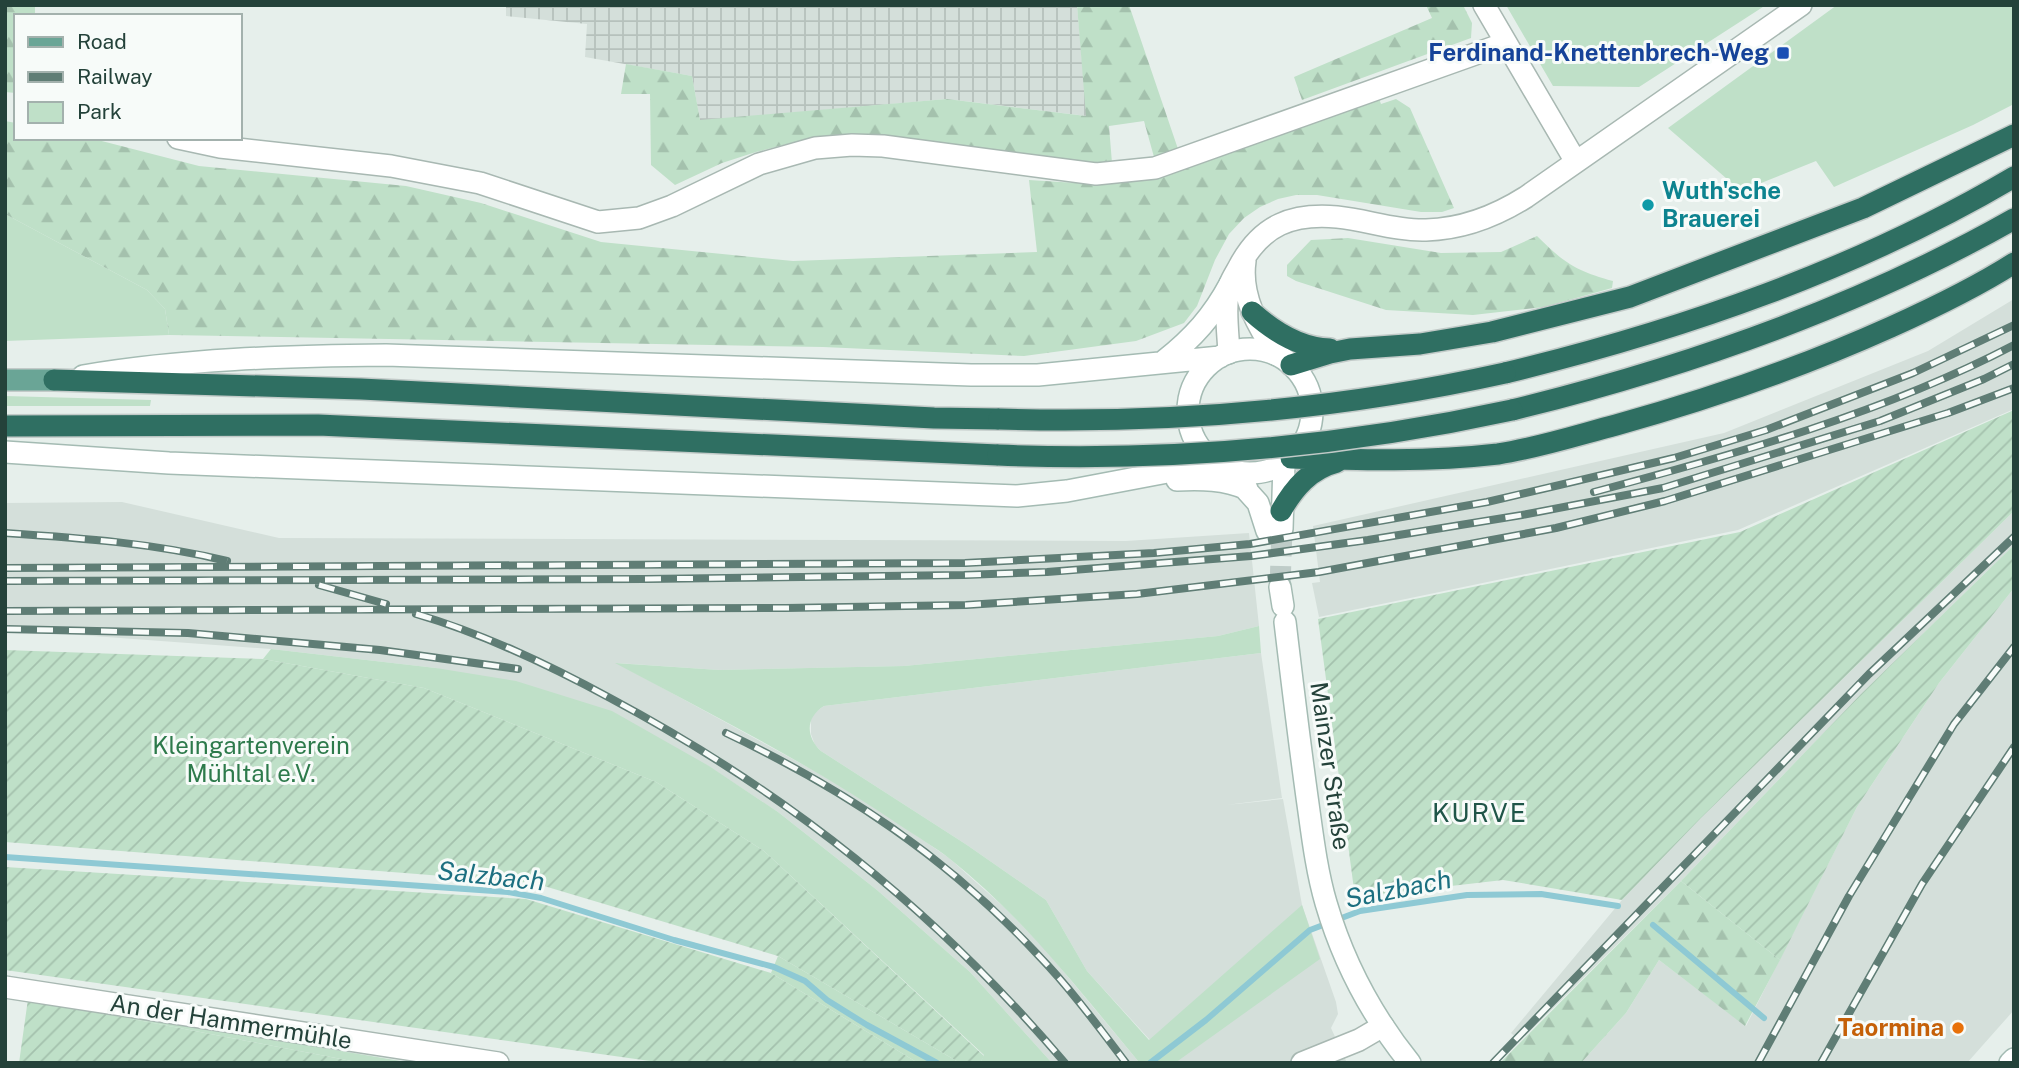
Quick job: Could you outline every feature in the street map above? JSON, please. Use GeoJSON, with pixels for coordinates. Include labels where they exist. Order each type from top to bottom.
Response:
{"type":"FeatureCollection","features":[{"type":"Feature","properties":{"kind":"highway"},"geometry":{"type":"LineString","coordinates":[[1252,312],[1267,326],[1304,345],[1324,349],[1420,344],[1492,332],[1630,297],[1863,208],[2014,135]]}},
{"type":"Feature","properties":{"kind":"highway"},"geometry":{"type":"LineString","coordinates":[[54,380],[361,389],[934,418],[1125,420],[1252,413],[1391,396],[1505,373],[1610,346],[1750,300],[1830,269],[1908,233],[2014,177]]}},
{"type":"Feature","properties":{"kind":"highway"},"geometry":{"type":"LineString","coordinates":[[5,426],[318,425],[1102,458],[1257,450],[1373,436],[1512,410],[1646,374],[1765,334],[1847,301],[1926,265],[2014,219]]}},
{"type":"Feature","properties":{"kind":"highway"},"geometry":{"type":"LineString","coordinates":[[1287,461],[1455,458],[1502,453],[1667,411],[1756,382],[1843,348],[1938,306],[2014,263]]}},
{"type":"Feature","properties":{"kind":"highway"},"geometry":{"type":"LineString","coordinates":[[1284,360],[1350,349]]}},
{"type":"Feature","properties":{"kind":"highway"},"geometry":{"type":"LineString","coordinates":[[1277,524],[1289,496],[1314,472],[1346,459]]}},
{"type":"Feature","properties":{"kind":"main road"},"geometry":{"type":"LineString","coordinates":[[1484,5],[1576,162]]}},
{"type":"Feature","properties":{"kind":"main road"},"geometry":{"type":"LineString","coordinates":[[1164,361],[1203,327],[1218,306],[1245,256],[1261,236],[1273,227],[1303,218],[1337,217],[1410,230],[1445,228],[1469,223],[1509,207],[1801,5]]}},
{"type":"Feature","properties":{"kind":"main road"},"geometry":{"type":"LineString","coordinates":[[187,140],[220,147],[390,166],[480,183],[598,222],[639,218],[759,164],[815,148],[883,146],[1096,174],[1154,168],[1506,43]]}},
{"type":"Feature","properties":{"kind":"main road"},"geometry":{"type":"LineString","coordinates":[[5,452],[169,463],[1017,496],[1067,491],[1220,465],[1234,472],[1255,474],[1287,461],[1305,440],[1312,417],[1310,394],[1299,373],[1262,334],[1252,312],[1244,283],[1245,256]]}},
{"type":"Feature","properties":{"kind":"main road"},"geometry":{"type":"LineString","coordinates":[[1224,355],[1230,284]]}},
{"type":"Feature","properties":{"kind":"main road"},"geometry":{"type":"LineString","coordinates":[[5,380],[54,380],[171,363],[309,356],[386,355],[971,375],[1051,374],[1224,355],[1248,349],[1284,360]]}},
{"type":"Feature","properties":{"kind":"main road"},"geometry":{"type":"LineString","coordinates":[[1224,355],[1208,365],[1199,376],[1189,402],[1191,429],[1196,442],[1247,489],[1277,524]]}},
{"type":"Feature","properties":{"kind":"main road"},"geometry":{"type":"LineString","coordinates":[[1277,524],[1287,461]]}},
{"type":"Feature","properties":{"kind":"main road"},"geometry":{"type":"LineString","coordinates":[[1124,481],[1217,480],[1247,489]]}},
{"type":"Feature","properties":{"kind":"main road","name":"Mainzer Straße"},"geometry":{"type":"LineString","coordinates":[[1283,605],[1313,839],[1325,901],[1353,972],[1383,1026],[1410,1063]]}},
{"type":"Feature","properties":{"kind":"main road","name":"An der Hammermühle"},"geometry":{"type":"LineString","coordinates":[[5,987],[498,1063]]}},
{"type":"Feature","properties":{"kind":"main road"},"geometry":{"type":"LineString","coordinates":[[1302,1063],[1359,1040],[1383,1026]]}},
{"type":"Feature","properties":{"kind":"shaded area"},"geometry":{"type":"Polygon","coordinates":[[[506,5],[1077,5],[1087,116],[947,99],[700,121],[692,76],[585,57],[587,24],[506,16],[506,5]]]}},
{"type":"Feature","properties":{"kind":"shaded area"},"geometry":{"type":"Polygon","coordinates":[[[2014,299],[2014,409],[1738,530],[1319,617],[1312,583],[1320,582],[1313,526],[1724,433],[1928,351],[2014,299]]]}},
{"type":"Feature","properties":{"kind":"shaded area"},"geometry":{"type":"Polygon","coordinates":[[[122,502],[279,538],[1126,541],[1249,533],[1259,626],[1218,636],[904,666],[719,670],[617,663],[866,801],[949,858],[1005,908],[1044,948],[1138,1061],[1052,1063],[970,972],[877,890],[778,812],[708,766],[436,668],[271,649],[66,634],[5,633],[5,503],[122,502]]]}},
{"type":"Feature","properties":{"kind":"shaded area"},"geometry":{"type":"Polygon","coordinates":[[[2014,511],[2014,545],[1861,694],[1681,881],[1520,1041],[1511,1033],[1622,900],[1701,818],[2014,511]]]}},
{"type":"Feature","properties":{"kind":"shaded area"},"geometry":{"type":"Polygon","coordinates":[[[2014,588],[2014,1010],[1967,1063],[1581,1063],[1626,1013],[1659,960],[1746,1026],[1857,807],[1939,683],[2014,588]]]}},
{"type":"Feature","properties":{"kind":"shaded area"},"geometry":{"type":"Polygon","coordinates":[[[1261,653],[1282,798],[1226,805],[1283,799],[1302,905],[1336,1002],[1338,1014],[1331,1028],[1347,1063],[1171,1063],[1087,971],[1046,900],[967,845],[821,751],[815,745],[811,734],[811,719],[814,713],[824,706],[1261,653]]]}},
{"type":"Feature","properties":{"kind":"green space"},"geometry":{"type":"Polygon","coordinates":[[[5,5],[35,5],[35,14],[14,14],[14,93],[5,92],[5,5]]]}},
{"type":"Feature","properties":{"kind":"green space"},"geometry":{"type":"Polygon","coordinates":[[[1077,5],[1129,5],[1178,149],[1154,157],[1144,121],[1109,126],[1112,163],[1094,164],[866,134],[814,137],[722,163],[675,185],[651,165],[650,94],[621,94],[626,64],[692,76],[700,120],[947,99],[1086,116],[1077,5]]]}},
{"type":"Feature","properties":{"kind":"green space"},"geometry":{"type":"Polygon","coordinates":[[[1426,5],[1463,5],[1472,23],[1471,38],[1302,100],[1294,77],[1432,18],[1426,5]]]}},
{"type":"Feature","properties":{"kind":"green space"},"geometry":{"type":"Polygon","coordinates":[[[1506,5],[1766,5],[1639,87],[1553,86],[1506,5]]]}},
{"type":"Feature","properties":{"kind":"green space"},"geometry":{"type":"Polygon","coordinates":[[[1837,5],[2014,5],[2014,104],[1834,187],[1816,161],[1741,191],[1668,128],[1837,5]]]}},
{"type":"Feature","properties":{"kind":"green space"},"geometry":{"type":"Polygon","coordinates":[[[1378,96],[1381,104],[1396,99],[1410,108],[1454,208],[1442,212],[1421,212],[1317,195],[1296,195],[1278,199],[1244,218],[1229,234],[1215,260],[1197,306],[1184,323],[1136,341],[1024,356],[823,347],[169,335],[165,309],[147,290],[5,214],[5,121],[14,123],[14,140],[98,140],[199,166],[406,186],[481,203],[601,242],[793,261],[1037,252],[1029,180],[1092,184],[1157,179],[1378,96]]]}},
{"type":"Feature","properties":{"kind":"green space"},"geometry":{"type":"Polygon","coordinates":[[[5,214],[147,290],[165,309],[169,335],[5,341],[5,214]]]}},
{"type":"Feature","properties":{"kind":"green space"},"geometry":{"type":"Polygon","coordinates":[[[1537,236],[1571,265],[1613,281],[1612,288],[1544,307],[1473,315],[1386,310],[1287,276],[1287,265],[1311,240],[1348,238],[1441,253],[1501,252],[1537,236]]]}},
{"type":"Feature","properties":{"kind":"green space"},"geometry":{"type":"Polygon","coordinates":[[[5,396],[151,400],[150,406],[5,406],[5,396]]]}},
{"type":"Feature","properties":{"kind":"green space"},"geometry":{"type":"Polygon","coordinates":[[[2014,410],[2014,511],[1701,818],[1622,900],[1503,880],[1355,897],[1318,619],[1740,532],[2014,410]]]}},
{"type":"Feature","properties":{"kind":"green space"},"geometry":{"type":"Polygon","coordinates":[[[2014,545],[2014,588],[1939,683],[1857,807],[1780,960],[1681,881],[1861,694],[2014,545]]]}},
{"type":"Feature","properties":{"kind":"green space"},"geometry":{"type":"Polygon","coordinates":[[[1259,626],[1261,653],[824,706],[811,721],[812,739],[821,751],[967,845],[1046,900],[1087,971],[1149,1040],[1302,905],[1320,959],[1175,1063],[1138,1061],[1026,929],[976,881],[944,855],[867,803],[797,761],[615,663],[719,670],[904,666],[1218,636],[1259,626]]]}},
{"type":"Feature","properties":{"kind":"green space"},"geometry":{"type":"Polygon","coordinates":[[[271,649],[436,668],[516,681],[612,711],[709,766],[778,812],[877,890],[970,972],[1052,1063],[980,1063],[984,1055],[764,851],[656,782],[424,688],[263,659],[271,649]]]}},
{"type":"Feature","properties":{"kind":"green space","name":"Kleingartenverein Mühltal e.V."},"geometry":{"type":"Polygon","coordinates":[[[5,650],[263,659],[424,688],[656,782],[764,851],[984,1056],[980,1063],[960,1063],[778,956],[534,883],[5,842],[5,650]]]}},
{"type":"Feature","properties":{"kind":"green space"},"geometry":{"type":"Polygon","coordinates":[[[5,867],[526,899],[771,973],[918,1063],[664,1063],[5,970],[5,867]]]}},
{"type":"Feature","properties":{"kind":"green space"},"geometry":{"type":"Polygon","coordinates":[[[1681,881],[1780,960],[1745,1026],[1659,960],[1626,1013],[1581,1063],[1500,1063],[1681,881]]]}},
{"type":"Feature","properties":{"kind":"green space"},"geometry":{"type":"Polygon","coordinates":[[[778,956],[960,1063],[918,1063],[771,973],[778,956]]]}},
{"type":"Feature","properties":{"kind":"green space"},"geometry":{"type":"Polygon","coordinates":[[[28,999],[413,1063],[362,1063],[28,999]]]}},
{"type":"Feature","properties":{"kind":"green space"},"geometry":{"type":"Polygon","coordinates":[[[28,999],[362,1063],[19,1063],[28,999]]]}},
{"type":"Feature","properties":{"kind":"waterway","name":"Salzbach"},"geometry":{"type":"LineString","coordinates":[[5,857],[508,892],[541,898],[674,940],[774,967],[805,981],[827,1000],[867,1025],[937,1063]]}},
{"type":"Feature","properties":{"kind":"waterway","name":"Salzbach"},"geometry":{"type":"LineString","coordinates":[[1150,1063],[1206,1020],[1310,930],[1360,911],[1467,895],[1541,894],[1618,906]]}},
{"type":"Feature","properties":{"kind":"waterway","name":"Salzbach"},"geometry":{"type":"LineString","coordinates":[[1653,925],[1764,1018]]}},
{"type":"Feature","properties":{"kind":"tunnel"},"geometry":{"type":"LineString","coordinates":[[1280,587],[1282,529]]}},
{"type":"Feature","properties":{"kind":"railway"},"geometry":{"type":"LineString","coordinates":[[5,568],[965,563],[1154,553],[1250,544],[1487,502],[1674,458],[1766,430],[1913,373],[2014,325]]}},
{"type":"Feature","properties":{"kind":"railway"},"geometry":{"type":"LineString","coordinates":[[1594,492],[1809,430],[1914,391],[2014,345]]}},
{"type":"Feature","properties":{"kind":"railway"},"geometry":{"type":"LineString","coordinates":[[5,581],[964,575],[1047,572],[1251,556],[1522,515],[1663,488],[1880,421],[2014,364]]}},
{"type":"Feature","properties":{"kind":"railway"},"geometry":{"type":"LineString","coordinates":[[5,611],[786,608],[966,605],[1137,594],[1319,572],[1556,528],[1665,501],[1948,413],[2014,388]]}},
{"type":"Feature","properties":{"kind":"railway"},"geometry":{"type":"LineString","coordinates":[[5,533],[89,539],[227,561]]}},
{"type":"Feature","properties":{"kind":"railway"},"geometry":{"type":"LineString","coordinates":[[1493,1063],[1869,674],[2014,537]]}},
{"type":"Feature","properties":{"kind":"railway"},"geometry":{"type":"LineString","coordinates":[[319,585],[386,604]]}},
{"type":"Feature","properties":{"kind":"railway"},"geometry":{"type":"LineString","coordinates":[[416,614],[491,640],[586,685],[738,773],[855,858],[910,905],[964,954],[1065,1063]]}},
{"type":"Feature","properties":{"kind":"railway"},"geometry":{"type":"LineString","coordinates":[[5,629],[188,633],[380,650],[518,669]]}},
{"type":"Feature","properties":{"kind":"railway"},"geometry":{"type":"LineString","coordinates":[[1758,1063],[1849,896],[1954,724],[2014,647]]}},
{"type":"Feature","properties":{"kind":"railway"},"geometry":{"type":"LineString","coordinates":[[726,733],[853,802],[931,857],[968,887],[1050,968],[1126,1063]]}},
{"type":"Feature","properties":{"kind":"railway"},"geometry":{"type":"LineString","coordinates":[[1821,1063],[1922,884],[2014,747]]}},
{"type":"Feature","properties":{"kind":"place","name":"Ferdinand-Knettenbrech-Weg"},"geometry":{"type":"Point","coordinates":[1783,53]}},
{"type":"Feature","properties":{"kind":"place","name":"Wuth'sche Brauerei"},"geometry":{"type":"Point","coordinates":[1648,205]}},
{"type":"Feature","properties":{"kind":"place","name":"Taormina"},"geometry":{"type":"Point","coordinates":[1958,1028]}},
{"type":"Feature","properties":{"kind":"district","name":"KURVE"},"geometry":{"type":"Point","coordinates":[1480,813]}}]}
